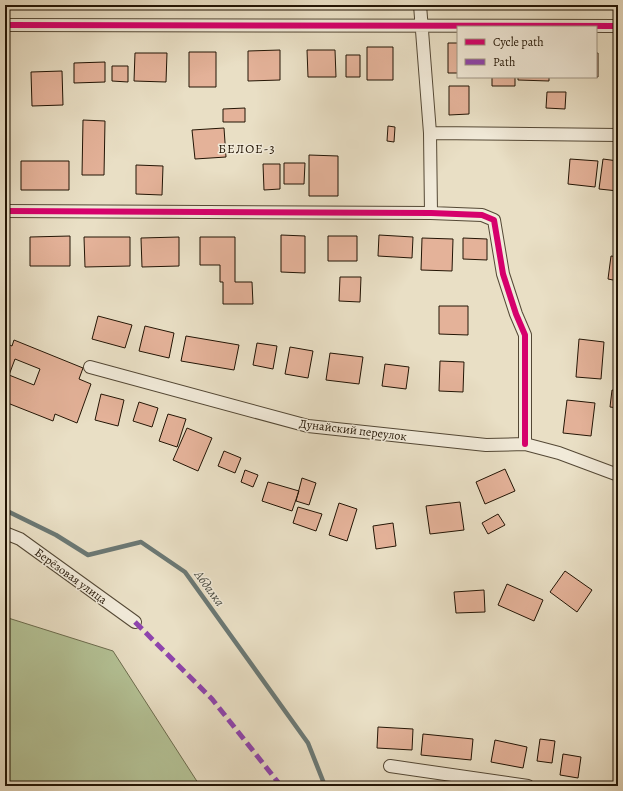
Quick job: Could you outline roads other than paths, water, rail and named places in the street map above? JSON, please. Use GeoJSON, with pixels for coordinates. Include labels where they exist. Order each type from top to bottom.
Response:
{"type":"FeatureCollection","features":[{"type":"Feature","properties":{"kind":"street"},"geometry":{"type":"LineString","coordinates":[[420,5],[430,133],[431,213]]}},
{"type":"Feature","properties":{"kind":"street"},"geometry":{"type":"LineString","coordinates":[[5,25],[618,26]]}},
{"type":"Feature","properties":{"kind":"street"},"geometry":{"type":"LineString","coordinates":[[430,133],[618,134]]}},
{"type":"Feature","properties":{"kind":"street"},"geometry":{"type":"LineString","coordinates":[[5,211],[431,213],[482,215],[494,220],[503,274],[516,314],[525,335],[525,444]]}},
{"type":"Feature","properties":{"kind":"street","name":"Дунайский переулок"},"geometry":{"type":"LineString","coordinates":[[90,367],[308,426],[486,445],[525,444],[559,453],[618,475]]}},
{"type":"Feature","properties":{"kind":"street","name":"Берёзовая улица"},"geometry":{"type":"LineString","coordinates":[[5,533],[20,539],[135,622]]}},
{"type":"Feature","properties":{"kind":"street"},"geometry":{"type":"LineString","coordinates":[[390,766],[528,786]]}},
{"type":"Feature","properties":{"kind":"waterway","name":"Абдалка"},"geometry":{"type":"LineString","coordinates":[[5,510],[56,535],[88,555],[141,542],[185,572],[308,743],[325,786]]}},
{"type":"Feature","properties":{"kind":"district","name":"БЕЛОЕ-3"},"geometry":{"type":"Point","coordinates":[247,148]}}]}
